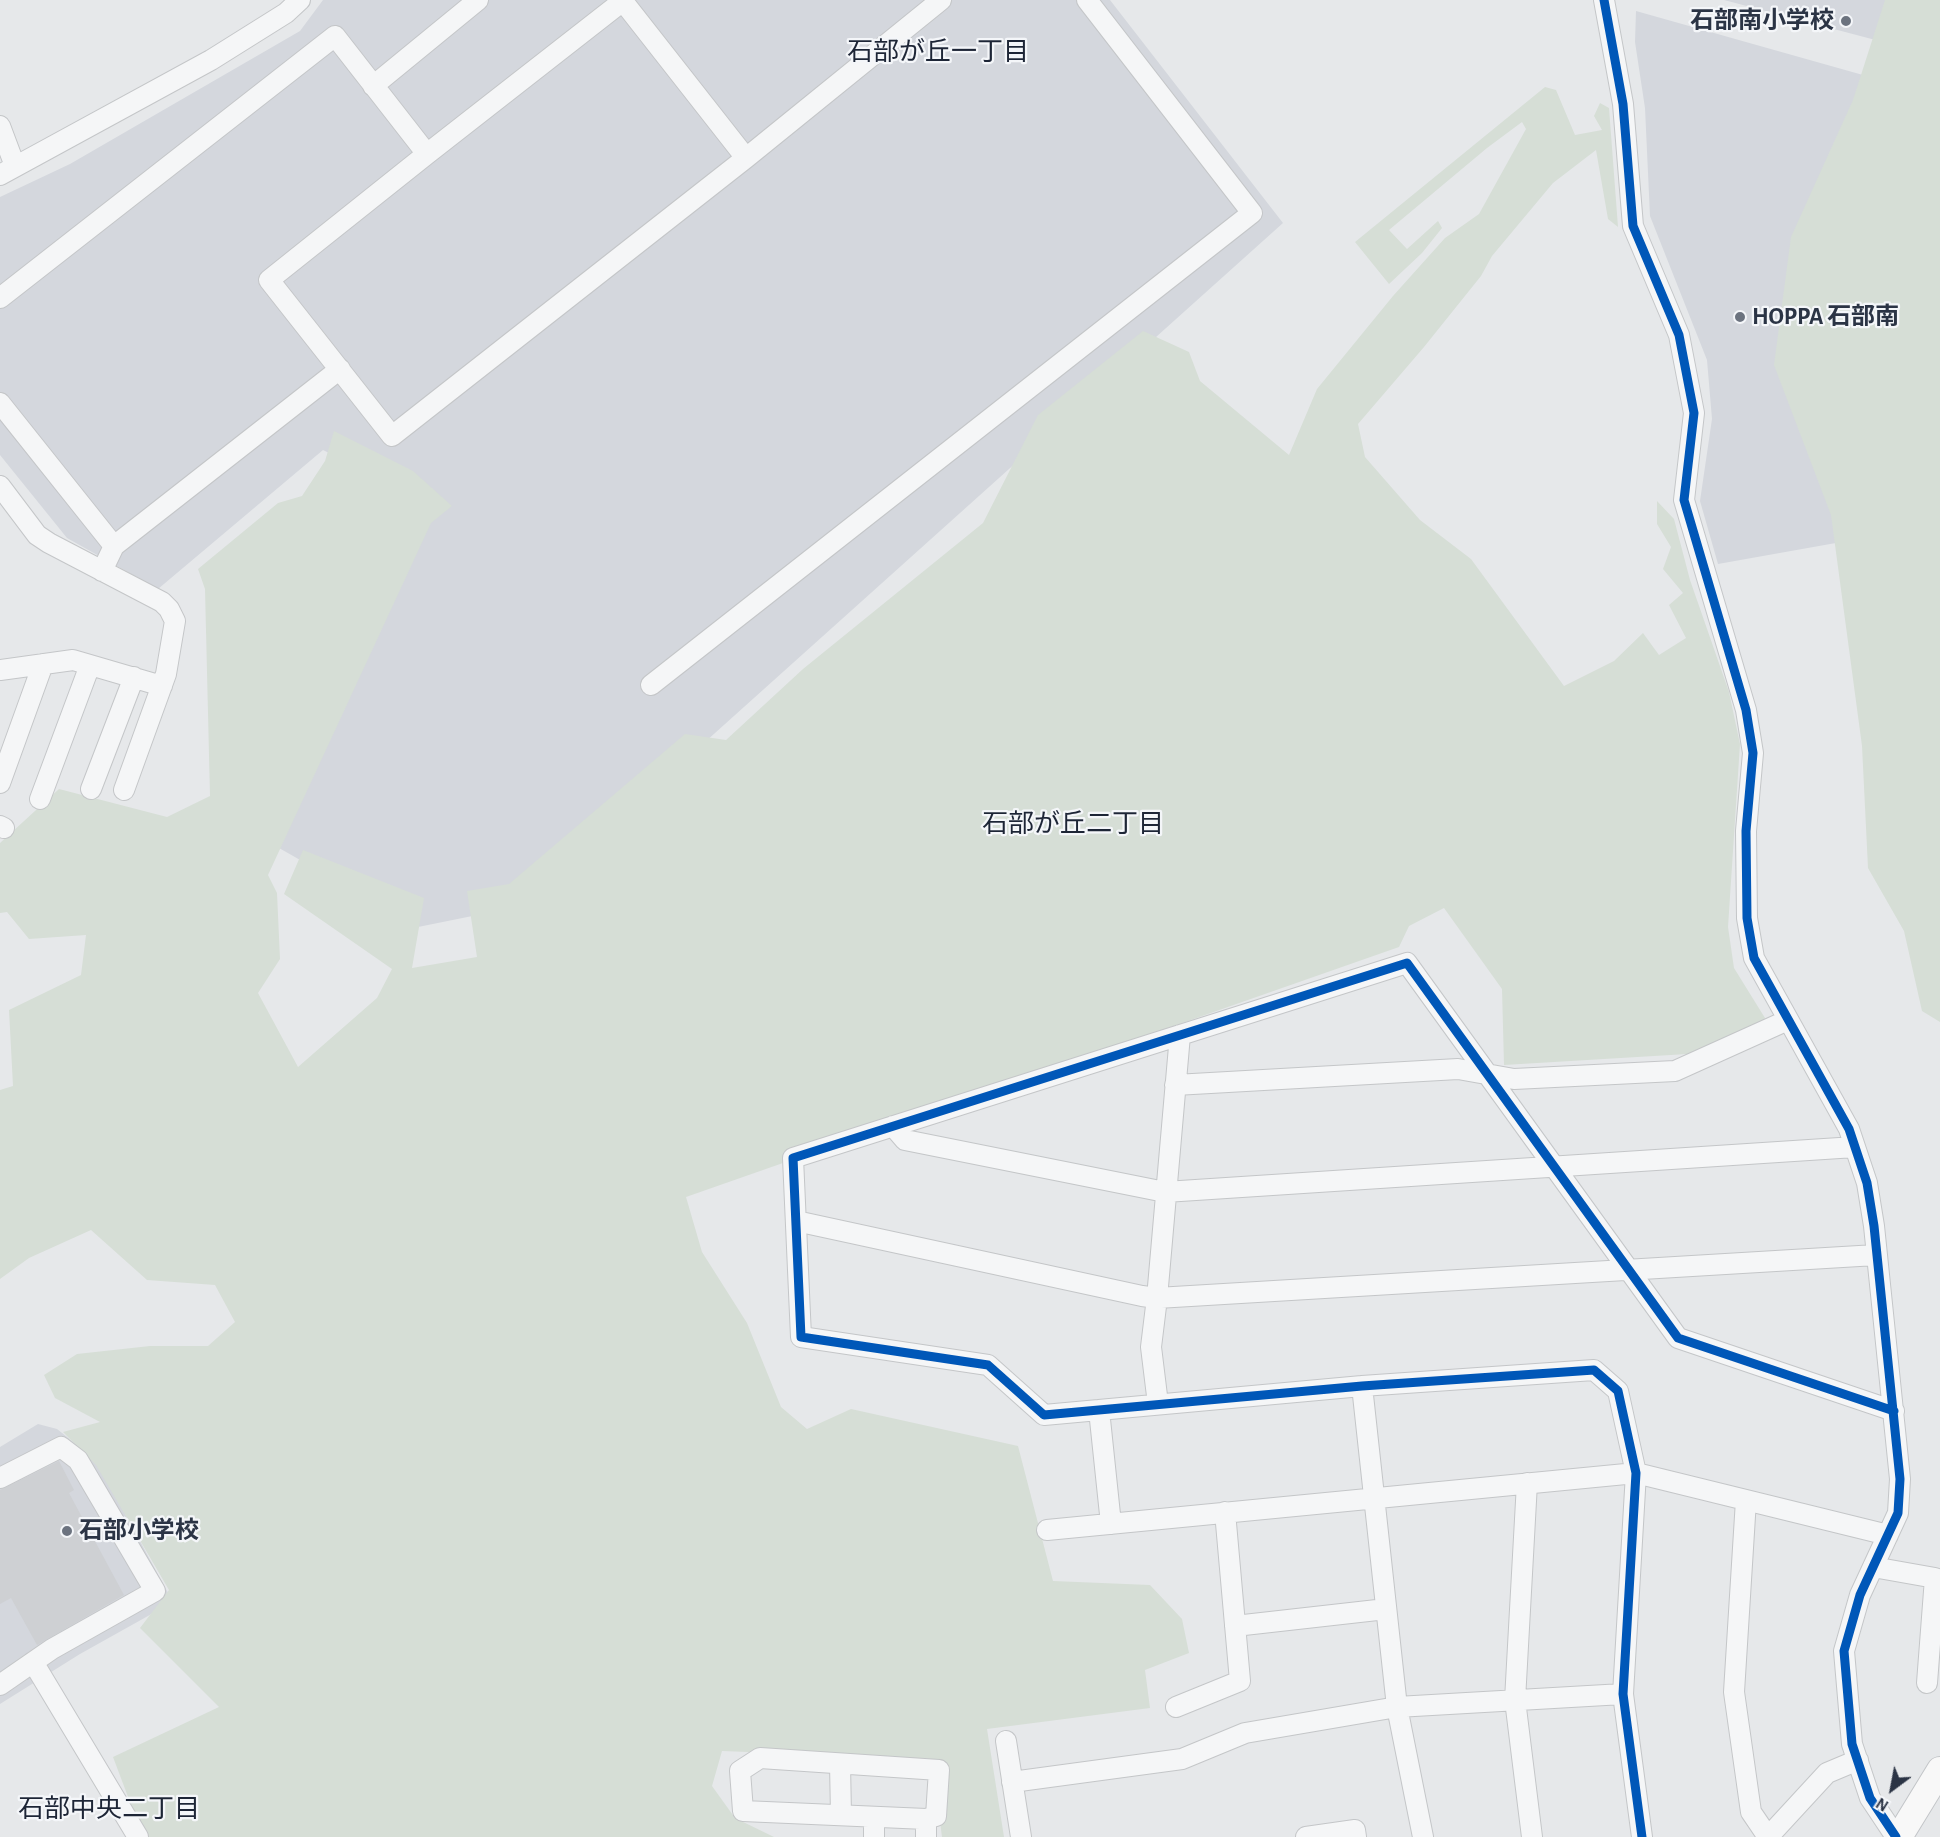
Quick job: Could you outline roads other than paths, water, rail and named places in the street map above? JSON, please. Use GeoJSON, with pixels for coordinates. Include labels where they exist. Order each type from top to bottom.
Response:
{"type":"FeatureCollection","features":[{"type":"Feature","properties":{"kind":"main road"},"geometry":{"type":"LineString","coordinates":[[1898,1837],[1940,1770]]}},
{"type":"Feature","properties":{"kind":"street"},"geometry":{"type":"LineString","coordinates":[[0,126],[7,170],[211,60],[286,13],[300,0]]}},
{"type":"Feature","properties":{"kind":"street"},"geometry":{"type":"LineString","coordinates":[[374,86],[478,0]]}},
{"type":"Feature","properties":{"kind":"street"},"geometry":{"type":"LineString","coordinates":[[746,158],[623,0],[269,280],[392,436],[746,158],[941,0]]}},
{"type":"Feature","properties":{"kind":"street"},"geometry":{"type":"LineString","coordinates":[[651,685],[1252,213],[1087,0]]}},
{"type":"Feature","properties":{"kind":"street"},"geometry":{"type":"LineString","coordinates":[[1604,0],[1623,104],[1633,226],[1679,335],[1694,413],[1684,500],[1746,710],[1753,753],[1746,853],[1747,918],[1754,958],[1850,1129],[1867,1183],[1900,1479],[1898,1513],[1860,1595],[1844,1651],[1852,1744],[1870,1798],[1898,1837]]}},
{"type":"Feature","properties":{"kind":"street"},"geometry":{"type":"LineString","coordinates":[[0,298],[335,36],[427,154]]}},
{"type":"Feature","properties":{"kind":"street"},"geometry":{"type":"LineString","coordinates":[[102,571],[114,546],[340,369]]}},
{"type":"Feature","properties":{"kind":"street"},"geometry":{"type":"LineString","coordinates":[[0,404],[114,546]]}},
{"type":"Feature","properties":{"kind":"street"},"geometry":{"type":"LineString","coordinates":[[0,486],[37,535],[162,602],[169,609],[175,621],[166,675],[124,790]]}},
{"type":"Feature","properties":{"kind":"street"},"geometry":{"type":"LineString","coordinates":[[0,670],[74,660],[162,686]]}},
{"type":"Feature","properties":{"kind":"street"},"geometry":{"type":"LineString","coordinates":[[0,783],[43,664]]}},
{"type":"Feature","properties":{"kind":"street"},"geometry":{"type":"LineString","coordinates":[[40,799],[90,665]]}},
{"type":"Feature","properties":{"kind":"street"},"geometry":{"type":"LineString","coordinates":[[91,789],[134,677]]}},
{"type":"Feature","properties":{"kind":"street"},"geometry":{"type":"LineString","coordinates":[[1642,1837],[1623,1694],[1636,1473],[1618,1391],[1594,1370],[1362,1386],[1044,1415],[987,1365],[801,1337],[793,1158],[1407,963],[1678,1338],[1894,1411]]}},
{"type":"Feature","properties":{"kind":"street"},"geometry":{"type":"LineString","coordinates":[[1175,1085],[1458,1069],[1515,1079],[1675,1071],[1788,1020]]}},
{"type":"Feature","properties":{"kind":"street"},"geometry":{"type":"LineString","coordinates":[[1158,1404],[1151,1347],[1158,1298],[1165,1192],[1180,1035]]}},
{"type":"Feature","properties":{"kind":"street"},"geometry":{"type":"LineString","coordinates":[[893,1126],[905,1140],[1165,1192],[1855,1147]]}},
{"type":"Feature","properties":{"kind":"street"},"geometry":{"type":"LineString","coordinates":[[796,1221],[1130,1294],[1158,1298],[1876,1255]]}},
{"type":"Feature","properties":{"kind":"street"},"geometry":{"type":"LineString","coordinates":[[1362,1386],[1397,1707],[1423,1837]]}},
{"type":"Feature","properties":{"kind":"street"},"geometry":{"type":"LineString","coordinates":[[1099,1410],[1111,1524]]}},
{"type":"Feature","properties":{"kind":"street"},"geometry":{"type":"LineString","coordinates":[[0,1478],[61,1447],[78,1460],[155,1591],[52,1649],[37,1670],[0,1685]]}},
{"type":"Feature","properties":{"kind":"street"},"geometry":{"type":"LineString","coordinates":[[1047,1530],[1636,1473],[1888,1535]]}},
{"type":"Feature","properties":{"kind":"street"},"geometry":{"type":"LineString","coordinates":[[1527,1483],[1515,1700],[1532,1837]]}},
{"type":"Feature","properties":{"kind":"street"},"geometry":{"type":"LineString","coordinates":[[1746,1500],[1734,1692],[1751,1812],[1768,1837],[1827,1773],[1858,1760]]}},
{"type":"Feature","properties":{"kind":"street"},"geometry":{"type":"LineString","coordinates":[[1176,1707],[1240,1681],[1225,1512]]}},
{"type":"Feature","properties":{"kind":"street"},"geometry":{"type":"LineString","coordinates":[[1873,1568],[1935,1578],[1927,1683]]}},
{"type":"Feature","properties":{"kind":"street"},"geometry":{"type":"LineString","coordinates":[[1235,1626],[1386,1609]]}},
{"type":"Feature","properties":{"kind":"street"},"geometry":{"type":"LineString","coordinates":[[37,1670],[138,1837]]}},
{"type":"Feature","properties":{"kind":"street"},"geometry":{"type":"LineString","coordinates":[[1012,1782],[1182,1759],[1245,1733],[1397,1707],[1623,1694]]}},
{"type":"Feature","properties":{"kind":"street"},"geometry":{"type":"LineString","coordinates":[[1005,1741],[1021,1837]]}},
{"type":"Feature","properties":{"kind":"street"},"geometry":{"type":"LineString","coordinates":[[760,1758],[840,1764],[939,1770],[936,1816],[926,1828],[874,1817],[743,1811],[740,1771],[760,1758]]}},
{"type":"Feature","properties":{"kind":"street"},"geometry":{"type":"LineString","coordinates":[[840,1764],[841,1815]]}},
{"type":"Feature","properties":{"kind":"street"},"geometry":{"type":"LineString","coordinates":[[874,1817],[874,1837]]}},
{"type":"Feature","properties":{"kind":"street"},"geometry":{"type":"LineString","coordinates":[[1306,1837],[1355,1830],[1356,1837]]}},
{"type":"Feature","properties":{"kind":"place","name":"石部南小学校"},"geometry":{"type":"Point","coordinates":[1846,21]}},
{"type":"Feature","properties":{"kind":"place","name":"HOPPA 石部南"},"geometry":{"type":"Point","coordinates":[1740,317]}},
{"type":"Feature","properties":{"kind":"place","name":"石部小学校"},"geometry":{"type":"Point","coordinates":[67,1531]}},
{"type":"Feature","properties":{"kind":"district","name":"石部が丘一丁目"},"geometry":{"type":"Point","coordinates":[938,52]}},
{"type":"Feature","properties":{"kind":"district","name":"石部が丘二丁目"},"geometry":{"type":"Point","coordinates":[1073,824]}},
{"type":"Feature","properties":{"kind":"district","name":"石部中央二丁目"},"geometry":{"type":"Point","coordinates":[109,1809]}}]}
